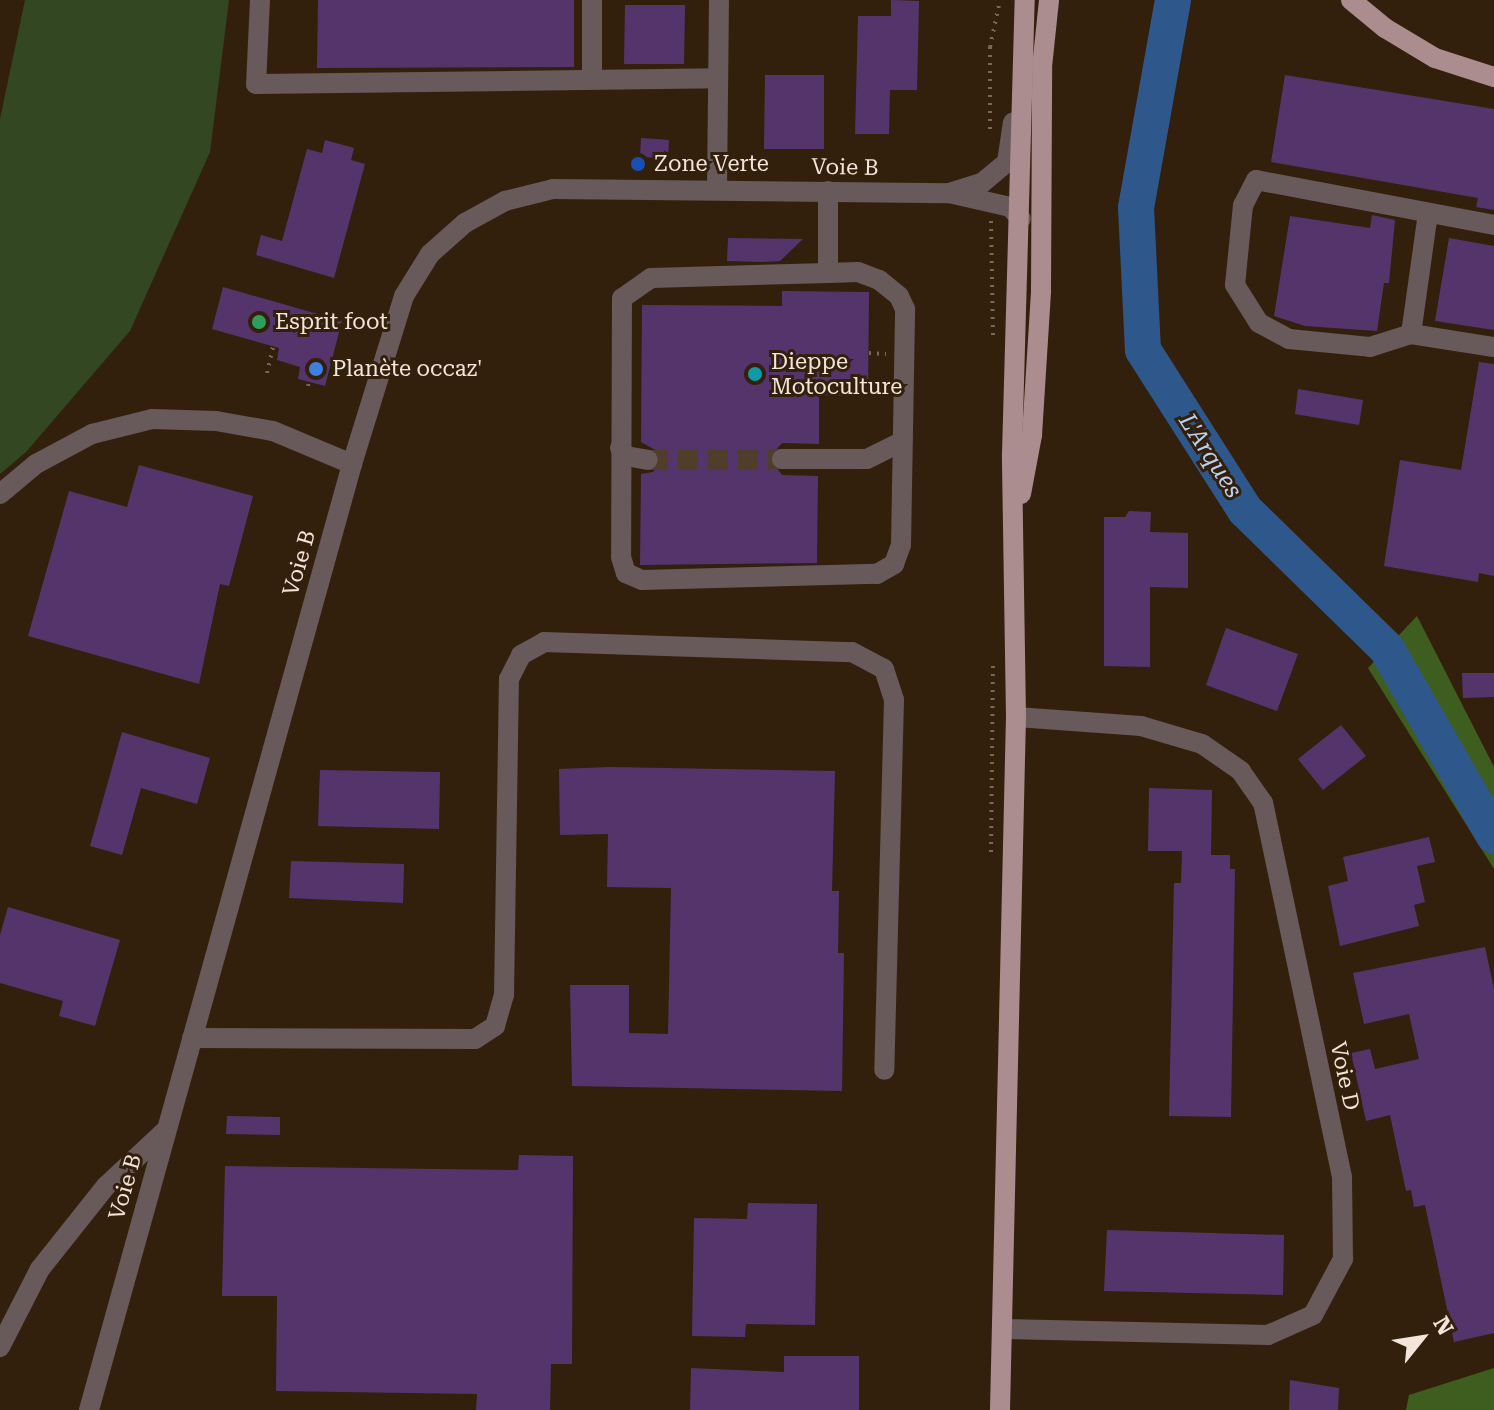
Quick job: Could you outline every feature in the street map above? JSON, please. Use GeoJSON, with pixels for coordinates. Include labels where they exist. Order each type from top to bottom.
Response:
{"type":"FeatureCollection","features":[{"type":"Feature","properties":{"kind":"main road"},"geometry":{"type":"LineString","coordinates":[[1015,522],[1034,406],[1041,290],[1042,67],[1049,0]]}},
{"type":"Feature","properties":{"kind":"main road"},"geometry":{"type":"LineString","coordinates":[[1351,0],[1385,28],[1435,58],[1494,77]]}},
{"type":"Feature","properties":{"kind":"main road"},"geometry":{"type":"LineString","coordinates":[[1000,1410],[1016,717],[1011,613],[1015,522],[1012,454],[1021,219],[1024,6]]}},
{"type":"Feature","properties":{"kind":"lane"},"geometry":{"type":"LineString","coordinates":[[260,0],[256,84],[718,78]]}},
{"type":"Feature","properties":{"kind":"lane"},"geometry":{"type":"LineString","coordinates":[[592,0],[592,79]]}},
{"type":"Feature","properties":{"kind":"lane"},"geometry":{"type":"LineString","coordinates":[[717,190],[719,0]]}},
{"type":"Feature","properties":{"kind":"lane","name":"Voie B"},"geometry":{"type":"LineString","coordinates":[[949,193],[982,183],[1007,162],[1013,138],[1014,42],[1024,6]]}},
{"type":"Feature","properties":{"kind":"lane"},"geometry":{"type":"LineString","coordinates":[[1494,225],[1256,180],[1243,205],[1235,285],[1259,323],[1289,339],[1370,347],[1411,334],[1494,347]]}},
{"type":"Feature","properties":{"kind":"lane","name":"Voie B"},"geometry":{"type":"LineString","coordinates":[[89,1410],[352,464],[404,296],[430,254],[465,223],[505,201],[553,189],[949,193],[1010,207],[1021,219]]}},
{"type":"Feature","properties":{"kind":"lane"},"geometry":{"type":"LineString","coordinates":[[828,191],[828,273]]}},
{"type":"Feature","properties":{"kind":"lane"},"geometry":{"type":"LineString","coordinates":[[1411,334],[1428,213]]}},
{"type":"Feature","properties":{"kind":"lane"},"geometry":{"type":"LineString","coordinates":[[858,272],[879,280],[905,309],[903,441],[901,545],[888,571],[642,580],[626,573],[621,557],[620,309],[627,291],[651,278],[858,272]]}},
{"type":"Feature","properties":{"kind":"lane"},"geometry":{"type":"LineString","coordinates":[[0,494],[36,464],[92,434],[152,419],[216,421],[273,431],[352,464]]}},
{"type":"Feature","properties":{"kind":"lane"},"geometry":{"type":"LineString","coordinates":[[782,459],[867,459],[903,441]]}},
{"type":"Feature","properties":{"kind":"lane"},"geometry":{"type":"LineString","coordinates":[[620,448],[626,456],[648,460]]}},
{"type":"Feature","properties":{"kind":"lane"},"geometry":{"type":"LineString","coordinates":[[192,1038],[475,1039],[495,1026],[504,995],[509,679],[521,655],[544,642],[852,652],[884,669],[894,700],[884,1070]]}},
{"type":"Feature","properties":{"kind":"lane","name":"Voie D"},"geometry":{"type":"LineString","coordinates":[[1002,1329],[1268,1335],[1313,1315],[1343,1259],[1342,1177],[1263,803],[1241,771],[1202,744],[1141,726],[1016,717]]}},
{"type":"Feature","properties":{"kind":"lane"},"geometry":{"type":"LineString","coordinates":[[0,1347],[40,1269],[106,1186],[166,1130]]}},
{"type":"Feature","properties":{"kind":"path"},"geometry":{"type":"LineString","coordinates":[[990,133],[990,47],[1000,0]]}},
{"type":"Feature","properties":{"kind":"path"},"geometry":{"type":"LineString","coordinates":[[991,202],[994,353]]}},
{"type":"Feature","properties":{"kind":"path"},"geometry":{"type":"LineString","coordinates":[[267,373],[273,346]]}},
{"type":"Feature","properties":{"kind":"path"},"geometry":{"type":"LineString","coordinates":[[991,864],[994,659]]}},
{"type":"Feature","properties":{"kind":"green space"},"geometry":{"type":"Polygon","coordinates":[[[25,0],[229,0],[210,152],[130,331],[26,452],[0,474],[0,119],[25,0]]]}},
{"type":"Feature","properties":{"kind":"green space"},"geometry":{"type":"Polygon","coordinates":[[[1417,616],[1494,767],[1494,869],[1368,668],[1417,616]]]}},
{"type":"Feature","properties":{"kind":"green space"},"geometry":{"type":"Polygon","coordinates":[[[1494,1368],[1494,1410],[1406,1410],[1409,1395],[1494,1368]]]}},
{"type":"Feature","properties":{"kind":"building"},"geometry":{"type":"Polygon","coordinates":[[[318,0],[574,0],[574,67],[317,68],[318,0]]]}},
{"type":"Feature","properties":{"kind":"building"},"geometry":{"type":"Polygon","coordinates":[[[891,0],[919,1],[917,90],[890,90],[889,134],[855,134],[858,16],[891,16],[891,0]]]}},
{"type":"Feature","properties":{"kind":"building"},"geometry":{"type":"Polygon","coordinates":[[[625,5],[685,5],[684,64],[624,64],[625,5]]]}},
{"type":"Feature","properties":{"kind":"building"},"geometry":{"type":"Polygon","coordinates":[[[765,75],[824,75],[824,149],[764,149],[765,75]]]}},
{"type":"Feature","properties":{"kind":"building"},"geometry":{"type":"Polygon","coordinates":[[[1285,75],[1494,109],[1494,210],[1476,207],[1478,198],[1271,162],[1285,75]]]}},
{"type":"Feature","properties":{"kind":"building"},"geometry":{"type":"Polygon","coordinates":[[[641,138],[669,140],[668,158],[640,157],[641,138]]]}},
{"type":"Feature","properties":{"kind":"building"},"geometry":{"type":"Polygon","coordinates":[[[325,140],[354,148],[351,160],[365,164],[334,278],[256,255],[261,235],[282,241],[307,149],[322,153],[325,140]]]}},
{"type":"Feature","properties":{"kind":"building"},"geometry":{"type":"Polygon","coordinates":[[[1372,215],[1395,220],[1389,283],[1384,283],[1377,331],[1305,326],[1274,316],[1290,216],[1370,228],[1372,215]]]}},
{"type":"Feature","properties":{"kind":"building"},"geometry":{"type":"Polygon","coordinates":[[[728,238],[803,239],[780,261],[760,262],[727,261],[728,238]]]}},
{"type":"Feature","properties":{"kind":"building"},"geometry":{"type":"Polygon","coordinates":[[[1449,238],[1494,246],[1494,330],[1435,321],[1449,238]]]}},
{"type":"Feature","properties":{"kind":"building"},"geometry":{"type":"Polygon","coordinates":[[[223,287],[342,321],[325,386],[298,379],[300,367],[277,360],[279,348],[212,329],[223,287]]]}},
{"type":"Feature","properties":{"kind":"building","name":"Dieppe Motoculture"},"geometry":{"type":"Polygon","coordinates":[[[782,291],[869,292],[868,396],[819,395],[819,444],[782,443],[769,458],[782,475],[818,476],[817,563],[640,565],[641,474],[653,472],[661,462],[657,451],[641,442],[642,305],[782,306],[782,291]]]}},
{"type":"Feature","properties":{"kind":"building"},"geometry":{"type":"Polygon","coordinates":[[[1479,362],[1494,364],[1494,576],[1479,573],[1478,582],[1384,566],[1400,460],[1461,470],[1479,362]]]}},
{"type":"Feature","properties":{"kind":"building"},"geometry":{"type":"Polygon","coordinates":[[[1298,389],[1363,400],[1359,425],[1295,414],[1298,389]]]}},
{"type":"Feature","properties":{"kind":"building"},"geometry":{"type":"Polygon","coordinates":[[[139,465],[253,496],[229,586],[220,584],[199,684],[28,636],[69,491],[127,507],[139,465]]]}},
{"type":"Feature","properties":{"kind":"building"},"geometry":{"type":"Polygon","coordinates":[[[1129,511],[1151,512],[1150,532],[1188,533],[1188,588],[1150,587],[1150,667],[1104,666],[1104,517],[1125,517],[1129,511]]]}},
{"type":"Feature","properties":{"kind":"building"},"geometry":{"type":"Polygon","coordinates":[[[1226,628],[1298,654],[1277,711],[1206,685],[1226,628]]]}},
{"type":"Feature","properties":{"kind":"building"},"geometry":{"type":"Polygon","coordinates":[[[1462,673],[1494,673],[1494,697],[1463,698],[1462,673]]]}},
{"type":"Feature","properties":{"kind":"building"},"geometry":{"type":"Polygon","coordinates":[[[1341,725],[1366,756],[1323,790],[1298,759],[1341,725]]]}},
{"type":"Feature","properties":{"kind":"building"},"geometry":{"type":"Polygon","coordinates":[[[122,732],[210,758],[197,804],[141,788],[122,855],[90,846],[122,732]]]}},
{"type":"Feature","properties":{"kind":"building"},"geometry":{"type":"Polygon","coordinates":[[[559,769],[835,771],[832,891],[839,891],[838,953],[844,953],[842,1091],[572,1086],[570,985],[629,985],[629,1033],[668,1034],[671,888],[607,887],[608,834],[560,835],[559,769]]]}},
{"type":"Feature","properties":{"kind":"building"},"geometry":{"type":"Polygon","coordinates":[[[320,770],[440,772],[439,829],[318,826],[320,770]]]}},
{"type":"Feature","properties":{"kind":"building"},"geometry":{"type":"Polygon","coordinates":[[[1149,788],[1212,790],[1211,855],[1230,855],[1230,869],[1235,869],[1231,1117],[1169,1116],[1174,883],[1181,883],[1182,851],[1148,851],[1149,788]]]}},
{"type":"Feature","properties":{"kind":"building"},"geometry":{"type":"Polygon","coordinates":[[[1429,837],[1435,862],[1417,866],[1425,902],[1414,905],[1419,926],[1340,946],[1328,886],[1348,881],[1343,857],[1429,837]]]}},
{"type":"Feature","properties":{"kind":"building"},"geometry":{"type":"Polygon","coordinates":[[[291,861],[404,864],[403,903],[289,898],[291,861]]]}},
{"type":"Feature","properties":{"kind":"building"},"geometry":{"type":"Polygon","coordinates":[[[8,907],[120,940],[95,1026],[59,1016],[63,1001],[0,983],[0,935],[8,907]]]}},
{"type":"Feature","properties":{"kind":"building"},"geometry":{"type":"Polygon","coordinates":[[[1485,947],[1494,989],[1494,1333],[1454,1342],[1425,1205],[1414,1207],[1411,1190],[1406,1191],[1390,1115],[1366,1121],[1351,1053],[1370,1049],[1375,1069],[1419,1059],[1409,1014],[1364,1024],[1353,973],[1485,947]]]}},
{"type":"Feature","properties":{"kind":"building"},"geometry":{"type":"Polygon","coordinates":[[[227,1116],[280,1117],[280,1135],[226,1134],[227,1116]]]}},
{"type":"Feature","properties":{"kind":"building"},"geometry":{"type":"Polygon","coordinates":[[[519,1155],[573,1156],[572,1364],[551,1364],[550,1410],[476,1410],[477,1394],[276,1391],[277,1296],[222,1296],[225,1166],[518,1170],[519,1155]]]}},
{"type":"Feature","properties":{"kind":"building"},"geometry":{"type":"Polygon","coordinates":[[[748,1203],[817,1204],[815,1325],[746,1324],[745,1337],[692,1336],[694,1218],[747,1219],[748,1203]]]}},
{"type":"Feature","properties":{"kind":"building"},"geometry":{"type":"Polygon","coordinates":[[[1107,1230],[1284,1235],[1283,1295],[1104,1291],[1107,1230]]]}},
{"type":"Feature","properties":{"kind":"building"},"geometry":{"type":"Polygon","coordinates":[[[784,1356],[859,1356],[859,1410],[690,1410],[691,1368],[784,1372],[784,1356]]]}},
{"type":"Feature","properties":{"kind":"building"},"geometry":{"type":"Polygon","coordinates":[[[1290,1380],[1339,1388],[1338,1410],[1289,1410],[1290,1380]]]}},
{"type":"Feature","properties":{"kind":"waterway","name":"L'Arques"},"geometry":{"type":"LineString","coordinates":[[1173,0],[1136,208],[1143,350],[1245,510],[1387,649],[1494,836]]}},
{"type":"Feature","properties":{"kind":"tunnel"},"geometry":{"type":"LineString","coordinates":[[648,460],[782,459]]}},
{"type":"Feature","properties":{"kind":"place","name":"Zone Verte"},"geometry":{"type":"Point","coordinates":[638,164]}},
{"type":"Feature","properties":{"kind":"place","name":"Esprit foot"},"geometry":{"type":"Point","coordinates":[259,322]}},
{"type":"Feature","properties":{"kind":"place","name":"Planète occaz'"},"geometry":{"type":"Point","coordinates":[316,369]}},
{"type":"Feature","properties":{"kind":"place","name":"Dieppe Motoculture"},"geometry":{"type":"Point","coordinates":[755,374]}}]}
